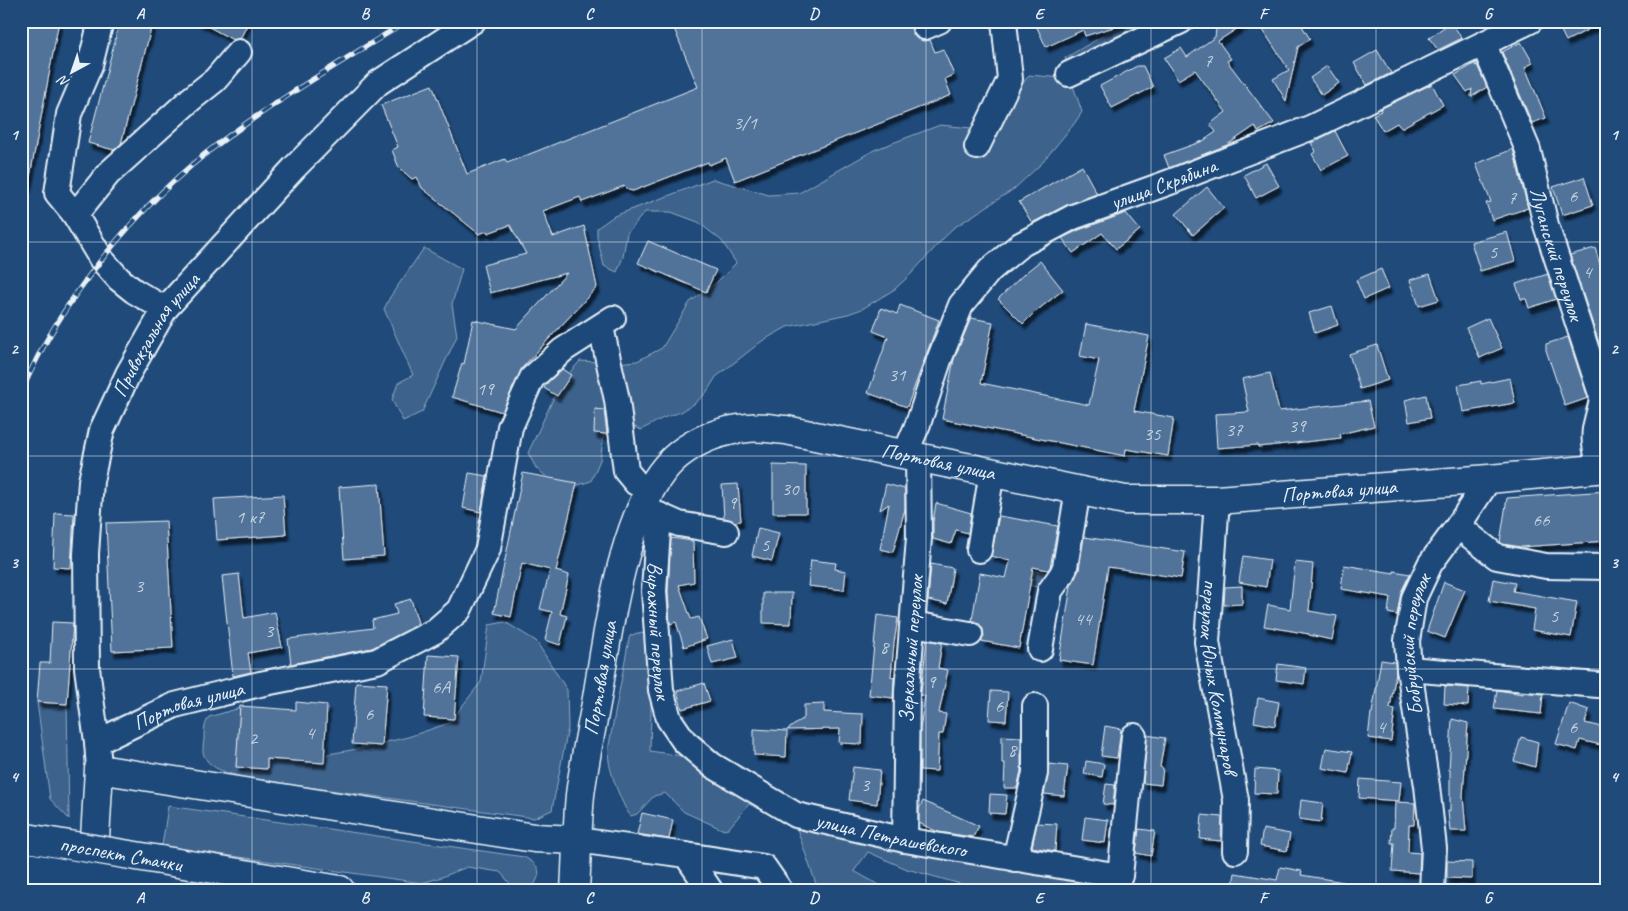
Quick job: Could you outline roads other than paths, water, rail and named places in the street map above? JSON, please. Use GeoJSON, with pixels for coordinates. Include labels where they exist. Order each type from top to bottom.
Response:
{"type":"FeatureCollection","features":[{"type":"Feature","properties":{"kind":"main road","name":"Портовая улица"},"geometry":{"type":"LineString","coordinates":[[575,890],[576,840],[584,769],[614,595],[659,476],[678,455],[702,439],[749,427],[786,430],[1125,500],[1217,500],[1604,468]]}},
{"type":"Feature","properties":{"kind":"main road"},"geometry":{"type":"LineString","coordinates":[[95,890],[94,856],[98,756],[534,838],[576,840]]}},
{"type":"Feature","properties":{"kind":"main road","name":"проспект Стачки"},"geometry":{"type":"LineString","coordinates":[[21,837],[340,890]]}},
{"type":"Feature","properties":{"kind":"main road","name":"проспект Стачки"},"geometry":{"type":"LineString","coordinates":[[21,866],[159,889]]}},
{"type":"Feature","properties":{"kind":"street"},"geometry":{"type":"LineString","coordinates":[[101,21],[90,65],[68,114],[57,193],[75,215],[102,260],[119,279],[134,291],[165,309]]}},
{"type":"Feature","properties":{"kind":"street","name":"Привокзальная улица"},"geometry":{"type":"LineString","coordinates":[[98,756],[87,668],[86,554],[92,481],[102,430],[128,374],[165,309],[294,168],[378,83],[473,21]]}},
{"type":"Feature","properties":{"kind":"street"},"geometry":{"type":"LineString","coordinates":[[977,146],[1010,79],[1004,21]]}},
{"type":"Feature","properties":{"kind":"street"},"geometry":{"type":"LineString","coordinates":[[1069,74],[1181,21]]}},
{"type":"Feature","properties":{"kind":"street","name":"улица Скрябина"},"geometry":{"type":"LineString","coordinates":[[911,456],[918,424],[939,360],[961,305],[990,270],[1020,245],[1074,216],[1170,182],[1310,128],[1530,21]]}},
{"type":"Feature","properties":{"kind":"street","name":"Луганский переулок"},"geometry":{"type":"LineString","coordinates":[[1484,45],[1528,150],[1546,225],[1602,396],[1601,408],[1595,428],[1595,450],[1604,468]]}},
{"type":"Feature","properties":{"kind":"street"},"geometry":{"type":"LineString","coordinates":[[75,215],[109,173],[191,99],[215,80],[239,52]]}},
{"type":"Feature","properties":{"kind":"street","name":"Портовая улица"},"geometry":{"type":"LineString","coordinates":[[98,756],[175,705],[260,684],[377,661],[441,626],[459,610],[488,549],[510,427],[532,378],[563,350],[592,330],[607,323],[626,471],[650,504]]}},
{"type":"Feature","properties":{"kind":"street","name":"Зеркальный переулок"},"geometry":{"type":"LineString","coordinates":[[905,840],[907,691],[919,538],[911,456]]}},
{"type":"Feature","properties":{"kind":"street"},"geometry":{"type":"LineString","coordinates":[[978,550],[992,472]]}},
{"type":"Feature","properties":{"kind":"street","name":"Бобруйский переулок"},"geometry":{"type":"LineString","coordinates":[[1432,890],[1434,848],[1427,786],[1409,669],[1407,642],[1414,598],[1430,564],[1489,479]]}},
{"type":"Feature","properties":{"kind":"street"},"geometry":{"type":"LineString","coordinates":[[1040,649],[1050,591],[1065,567],[1078,490]]}},
{"type":"Feature","properties":{"kind":"street","name":"переулок Юных Коммунаров"},"geometry":{"type":"LineString","coordinates":[[1217,500],[1207,642],[1236,800],[1235,851]]}},
{"type":"Feature","properties":{"kind":"street"},"geometry":{"type":"LineString","coordinates":[[650,504],[679,524],[726,532]]}},
{"type":"Feature","properties":{"kind":"street","name":"Виражный переулок"},"geometry":{"type":"LineString","coordinates":[[650,504],[661,690],[669,719],[684,741]]}},
{"type":"Feature","properties":{"kind":"street"},"geometry":{"type":"LineString","coordinates":[[1458,526],[1497,557],[1546,566],[1607,567]]}},
{"type":"Feature","properties":{"kind":"street"},"geometry":{"type":"LineString","coordinates":[[912,624],[970,634]]}},
{"type":"Feature","properties":{"kind":"street"},"geometry":{"type":"LineString","coordinates":[[1409,669],[1598,685]]}},
{"type":"Feature","properties":{"kind":"street"},"geometry":{"type":"LineString","coordinates":[[1015,859],[1035,773],[1035,706]]}},
{"type":"Feature","properties":{"kind":"street","name":"улица Петрашевского"},"geometry":{"type":"LineString","coordinates":[[684,741],[712,765],[796,816],[905,840],[1120,876],[1134,736]]}},
{"type":"Feature","properties":{"kind":"street"},"geometry":{"type":"LineString","coordinates":[[576,840],[764,867],[780,890]]}},
{"type":"Feature","properties":{"kind":"street"},"geometry":{"type":"LineString","coordinates":[[686,855],[710,890]]}},
{"type":"Feature","properties":{"kind":"railway"},"geometry":{"type":"LineString","coordinates":[[21,393],[57,322],[80,288],[133,222],[162,192],[192,165],[244,125],[313,79],[407,21]]}}]}
